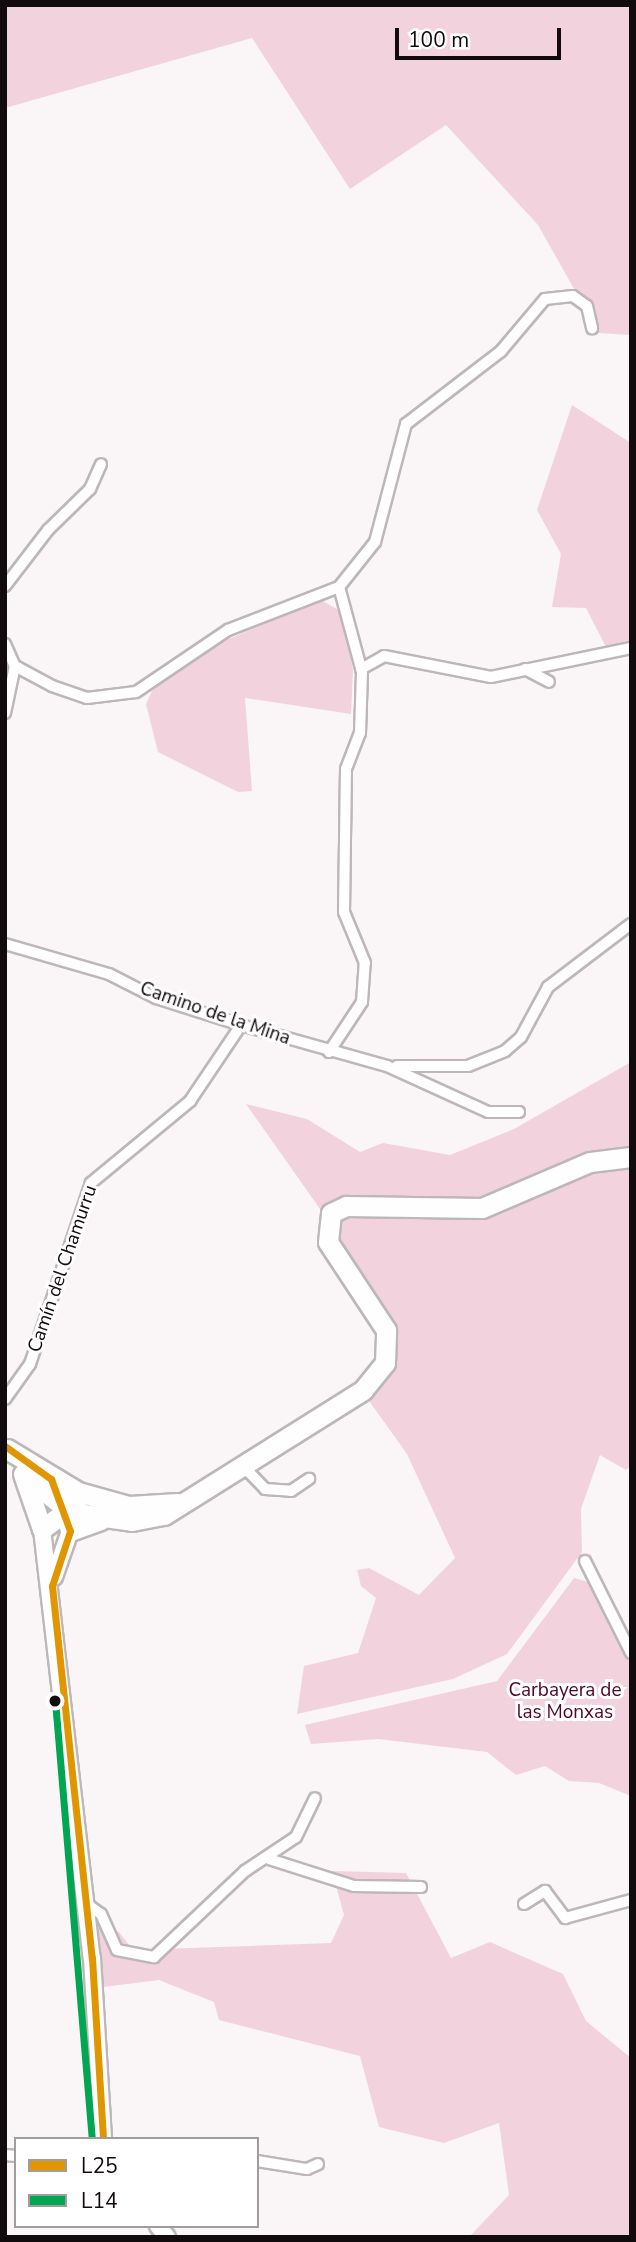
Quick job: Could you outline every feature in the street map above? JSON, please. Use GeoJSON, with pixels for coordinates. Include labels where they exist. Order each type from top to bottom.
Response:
{"type":"FeatureCollection","features":[{"type":"Feature","properties":{"kind":"highway"},"geometry":{"type":"LineString","coordinates":[[23,1474],[65,1508],[103,1519],[150,1519],[185,1503],[245,1468],[363,1390],[385,1363],[386,1330],[328,1241],[331,1213],[346,1206],[482,1208],[590,1162],[631,1157]]}},
{"type":"Feature","properties":{"kind":"highway"},"geometry":{"type":"LineString","coordinates":[[6,1447],[23,1474],[42,1529],[65,1508],[185,1503]]}},
{"type":"Feature","properties":{"kind":"highway"},"geometry":{"type":"LineString","coordinates":[[6,1447],[51,1479],[129,1506]]}},
{"type":"Feature","properties":{"kind":"highway"},"geometry":{"type":"LineString","coordinates":[[51,1479],[65,1508],[70,1531],[103,1519]]}},
{"type":"Feature","properties":{"kind":"street"},"geometry":{"type":"LineString","coordinates":[[15,666],[88,698],[136,692],[228,630],[339,587],[375,542],[406,424],[501,351],[545,299],[573,296],[587,306],[592,328]]}},
{"type":"Feature","properties":{"kind":"street"},"geometry":{"type":"LineString","coordinates":[[5,586],[48,530],[90,489],[101,464]]}},
{"type":"Feature","properties":{"kind":"street"},"geometry":{"type":"LineString","coordinates":[[329,1052],[362,1002],[365,962],[344,912],[346,769],[360,733],[361,669],[339,587]]}},
{"type":"Feature","properties":{"kind":"street"},"geometry":{"type":"LineString","coordinates":[[5,644],[15,666],[5,713]]}},
{"type":"Feature","properties":{"kind":"street"},"geometry":{"type":"LineString","coordinates":[[361,669],[384,656],[460,675],[525,668],[631,648]]}},
{"type":"Feature","properties":{"kind":"street"},"geometry":{"type":"LineString","coordinates":[[525,668],[549,682]]}},
{"type":"Feature","properties":{"kind":"street"},"geometry":{"type":"LineString","coordinates":[[387,1066],[468,1066],[505,1051],[521,1037],[548,987],[631,924]]}},
{"type":"Feature","properties":{"kind":"street","name":"Camino de la Mina"},"geometry":{"type":"LineString","coordinates":[[5,944],[109,974],[156,998],[329,1052],[387,1066]]}},
{"type":"Feature","properties":{"kind":"street","name":"Camín del Chamurru"},"geometry":{"type":"LineString","coordinates":[[5,1399],[30,1364],[90,1183],[190,1101],[241,1025]]}},
{"type":"Feature","properties":{"kind":"street"},"geometry":{"type":"LineString","coordinates":[[387,1066],[488,1112],[519,1112]]}},
{"type":"Feature","properties":{"kind":"street"},"geometry":{"type":"LineString","coordinates":[[245,1468],[265,1489],[291,1491],[309,1479]]}},
{"type":"Feature","properties":{"kind":"street"},"geometry":{"type":"LineString","coordinates":[[42,1529],[52,1586],[69,1731],[86,1904],[103,2137]]}},
{"type":"Feature","properties":{"kind":"street"},"geometry":{"type":"LineString","coordinates":[[52,1586],[70,1531]]}},
{"type":"Feature","properties":{"kind":"street"},"geometry":{"type":"LineString","coordinates":[[585,1561],[631,1653]]}},
{"type":"Feature","properties":{"kind":"street"},"geometry":{"type":"LineString","coordinates":[[86,1904],[101,1914],[117,1950],[154,1957],[245,1871],[269,1858],[307,1824],[315,1798]]}},
{"type":"Feature","properties":{"kind":"street"},"geometry":{"type":"LineString","coordinates":[[269,1858],[354,1886],[421,1887]]}},
{"type":"Feature","properties":{"kind":"street"},"geometry":{"type":"LineString","coordinates":[[524,1904],[545,1891],[565,1918],[631,1900]]}},
{"type":"Feature","properties":{"kind":"street"},"geometry":{"type":"LineString","coordinates":[[259,2161],[307,2169],[318,2164]]}},
{"type":"Feature","properties":{"kind":"green space"},"geometry":{"type":"Polygon","coordinates":[[[5,5],[631,5],[631,335],[599,333],[538,225],[446,125],[350,189],[252,38],[5,108],[5,5]]]}},
{"type":"Feature","properties":{"kind":"green space"},"geometry":{"type":"Polygon","coordinates":[[[572,405],[631,443],[631,643],[606,647],[586,608],[552,607],[561,554],[537,510],[572,405]]]}},
{"type":"Feature","properties":{"kind":"green space"},"geometry":{"type":"Polygon","coordinates":[[[321,600],[342,612],[353,670],[351,714],[245,698],[252,791],[238,792],[158,752],[146,704],[152,691],[203,650],[321,600]]]}},
{"type":"Feature","properties":{"kind":"green space"},"geometry":{"type":"Polygon","coordinates":[[[631,1062],[631,1466],[626,1470],[600,1455],[581,1509],[582,1552],[507,1654],[453,1679],[297,1714],[304,1666],[358,1653],[376,1598],[361,1586],[357,1570],[369,1568],[419,1595],[455,1558],[407,1454],[367,1398],[394,1366],[396,1342],[389,1321],[339,1236],[246,1104],[307,1119],[360,1152],[383,1143],[450,1155],[514,1129],[631,1062]]]}},
{"type":"Feature","properties":{"kind":"green space","name":"Carbayera de las Monxas"},"geometry":{"type":"Polygon","coordinates":[[[574,1578],[595,1584],[631,1666],[631,1796],[599,1783],[569,1781],[545,1766],[516,1775],[487,1752],[378,1739],[311,1744],[305,1725],[497,1681],[574,1578]]]}},
{"type":"Feature","properties":{"kind":"green space"},"geometry":{"type":"Polygon","coordinates":[[[332,1871],[406,1873],[451,1958],[490,1942],[563,1974],[586,2021],[631,2058],[631,2237],[469,2237],[509,2195],[499,2123],[444,2143],[379,2127],[360,2056],[219,2020],[214,2002],[159,1980],[103,1987],[98,1921],[119,1932],[133,1950],[331,1943],[344,1915],[332,1871]]]}},
{"type":"Feature","properties":{"kind":"transit line","name":"L25"},"geometry":{"type":"LineString","coordinates":[[5,1446],[51,1479],[70,1531],[52,1586],[92,1958],[103,2137]]}},
{"type":"Feature","properties":{"kind":"transit line","name":"L14"},"geometry":{"type":"LineString","coordinates":[[55,1700],[92,2137]]}}]}
